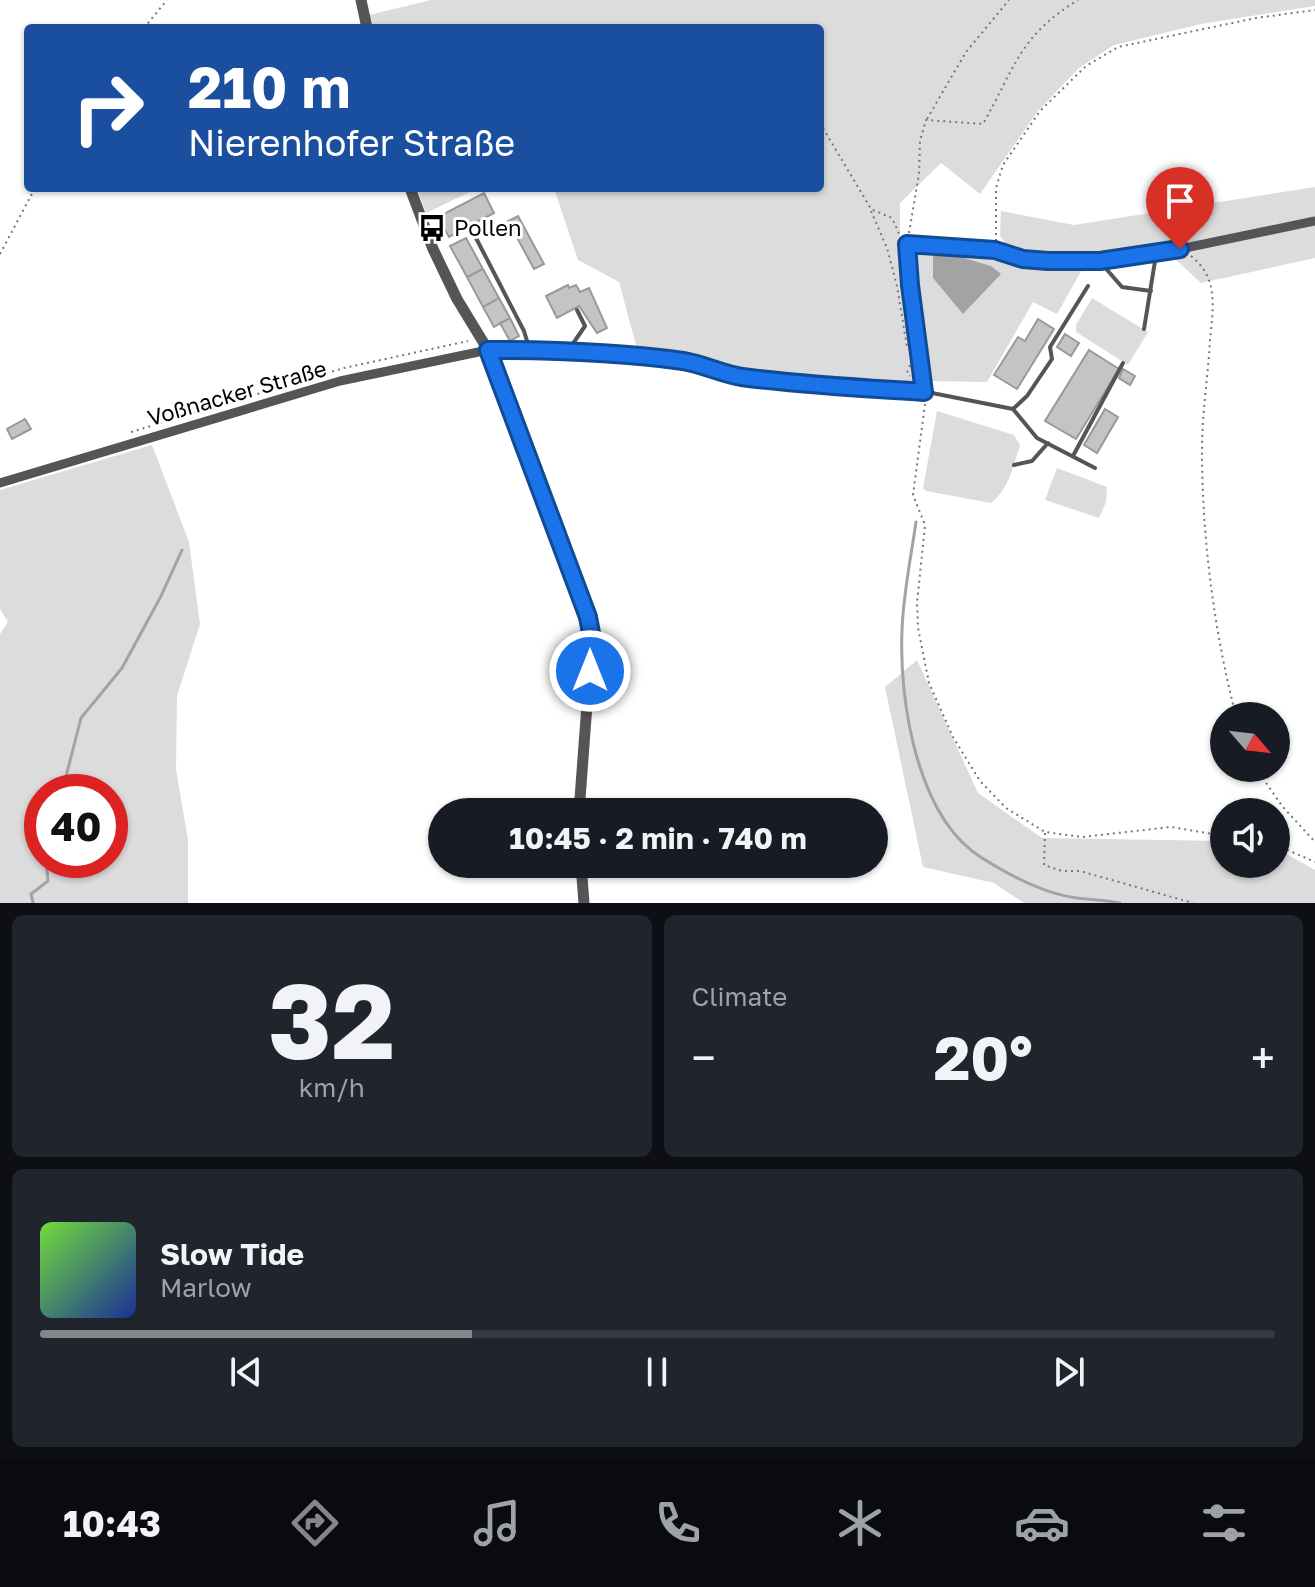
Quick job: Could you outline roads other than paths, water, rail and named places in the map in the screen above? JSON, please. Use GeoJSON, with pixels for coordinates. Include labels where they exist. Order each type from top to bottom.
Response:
{"type":"FeatureCollection","features":[{"type":"Feature","properties":{"kind":"street"},"geometry":{"type":"LineString","coordinates":[[361,0],[366,24]]}},
{"type":"Feature","properties":{"kind":"street"},"geometry":{"type":"LineString","coordinates":[[412,192],[433,249],[457,299],[488,350],[588,617],[591,651],[580,798]]}},
{"type":"Feature","properties":{"kind":"street"},"geometry":{"type":"LineString","coordinates":[[923,392],[907,244],[995,250],[1023,259],[1100,261],[1180,249],[1315,221]]}},
{"type":"Feature","properties":{"kind":"street","name":"Voßnacker Straße"},"geometry":{"type":"LineString","coordinates":[[0,483],[340,381],[488,350],[572,352],[686,362],[737,376],[767,380],[923,392]]}},
{"type":"Feature","properties":{"kind":"street"},"geometry":{"type":"LineString","coordinates":[[582,878],[584,903]]}},
{"type":"Feature","properties":{"kind":"lane"},"geometry":{"type":"LineString","coordinates":[[476,238],[524,331],[530,351]]}},
{"type":"Feature","properties":{"kind":"lane"},"geometry":{"type":"LineString","coordinates":[[1144,329],[1157,253]]}},
{"type":"Feature","properties":{"kind":"lane"},"geometry":{"type":"LineString","coordinates":[[1100,261],[1122,287],[1151,291]]}},
{"type":"Feature","properties":{"kind":"lane"},"geometry":{"type":"LineString","coordinates":[[1013,409],[1027,396],[1052,359],[1050,347],[1088,286]]}},
{"type":"Feature","properties":{"kind":"lane"},"geometry":{"type":"LineString","coordinates":[[572,352],[572,345],[585,326],[577,310]]}},
{"type":"Feature","properties":{"kind":"lane"},"geometry":{"type":"LineString","coordinates":[[1073,456],[1123,363]]}},
{"type":"Feature","properties":{"kind":"lane"},"geometry":{"type":"LineString","coordinates":[[923,392],[1013,409],[1037,438],[1095,468]]}},
{"type":"Feature","properties":{"kind":"lane"},"geometry":{"type":"LineString","coordinates":[[1014,465],[1032,461],[1048,443]]}},
{"type":"Feature","properties":{"kind":"waterway"},"geometry":{"type":"LineString","coordinates":[[916,522],[903,617],[904,690],[916,756],[942,816],[960,840],[982,858],[1016,877],[1065,896],[1120,903]]}},
{"type":"Feature","properties":{"kind":"waterway"},"geometry":{"type":"LineString","coordinates":[[67,774],[81,718],[122,668],[182,550]]}},
{"type":"Feature","properties":{"kind":"waterway"},"geometry":{"type":"LineString","coordinates":[[33,903],[31,894],[48,878]]}},
{"type":"Feature","properties":{"kind":"place","name":"Pollen"},"geometry":{"type":"Point","coordinates":[432,228]}}]}
